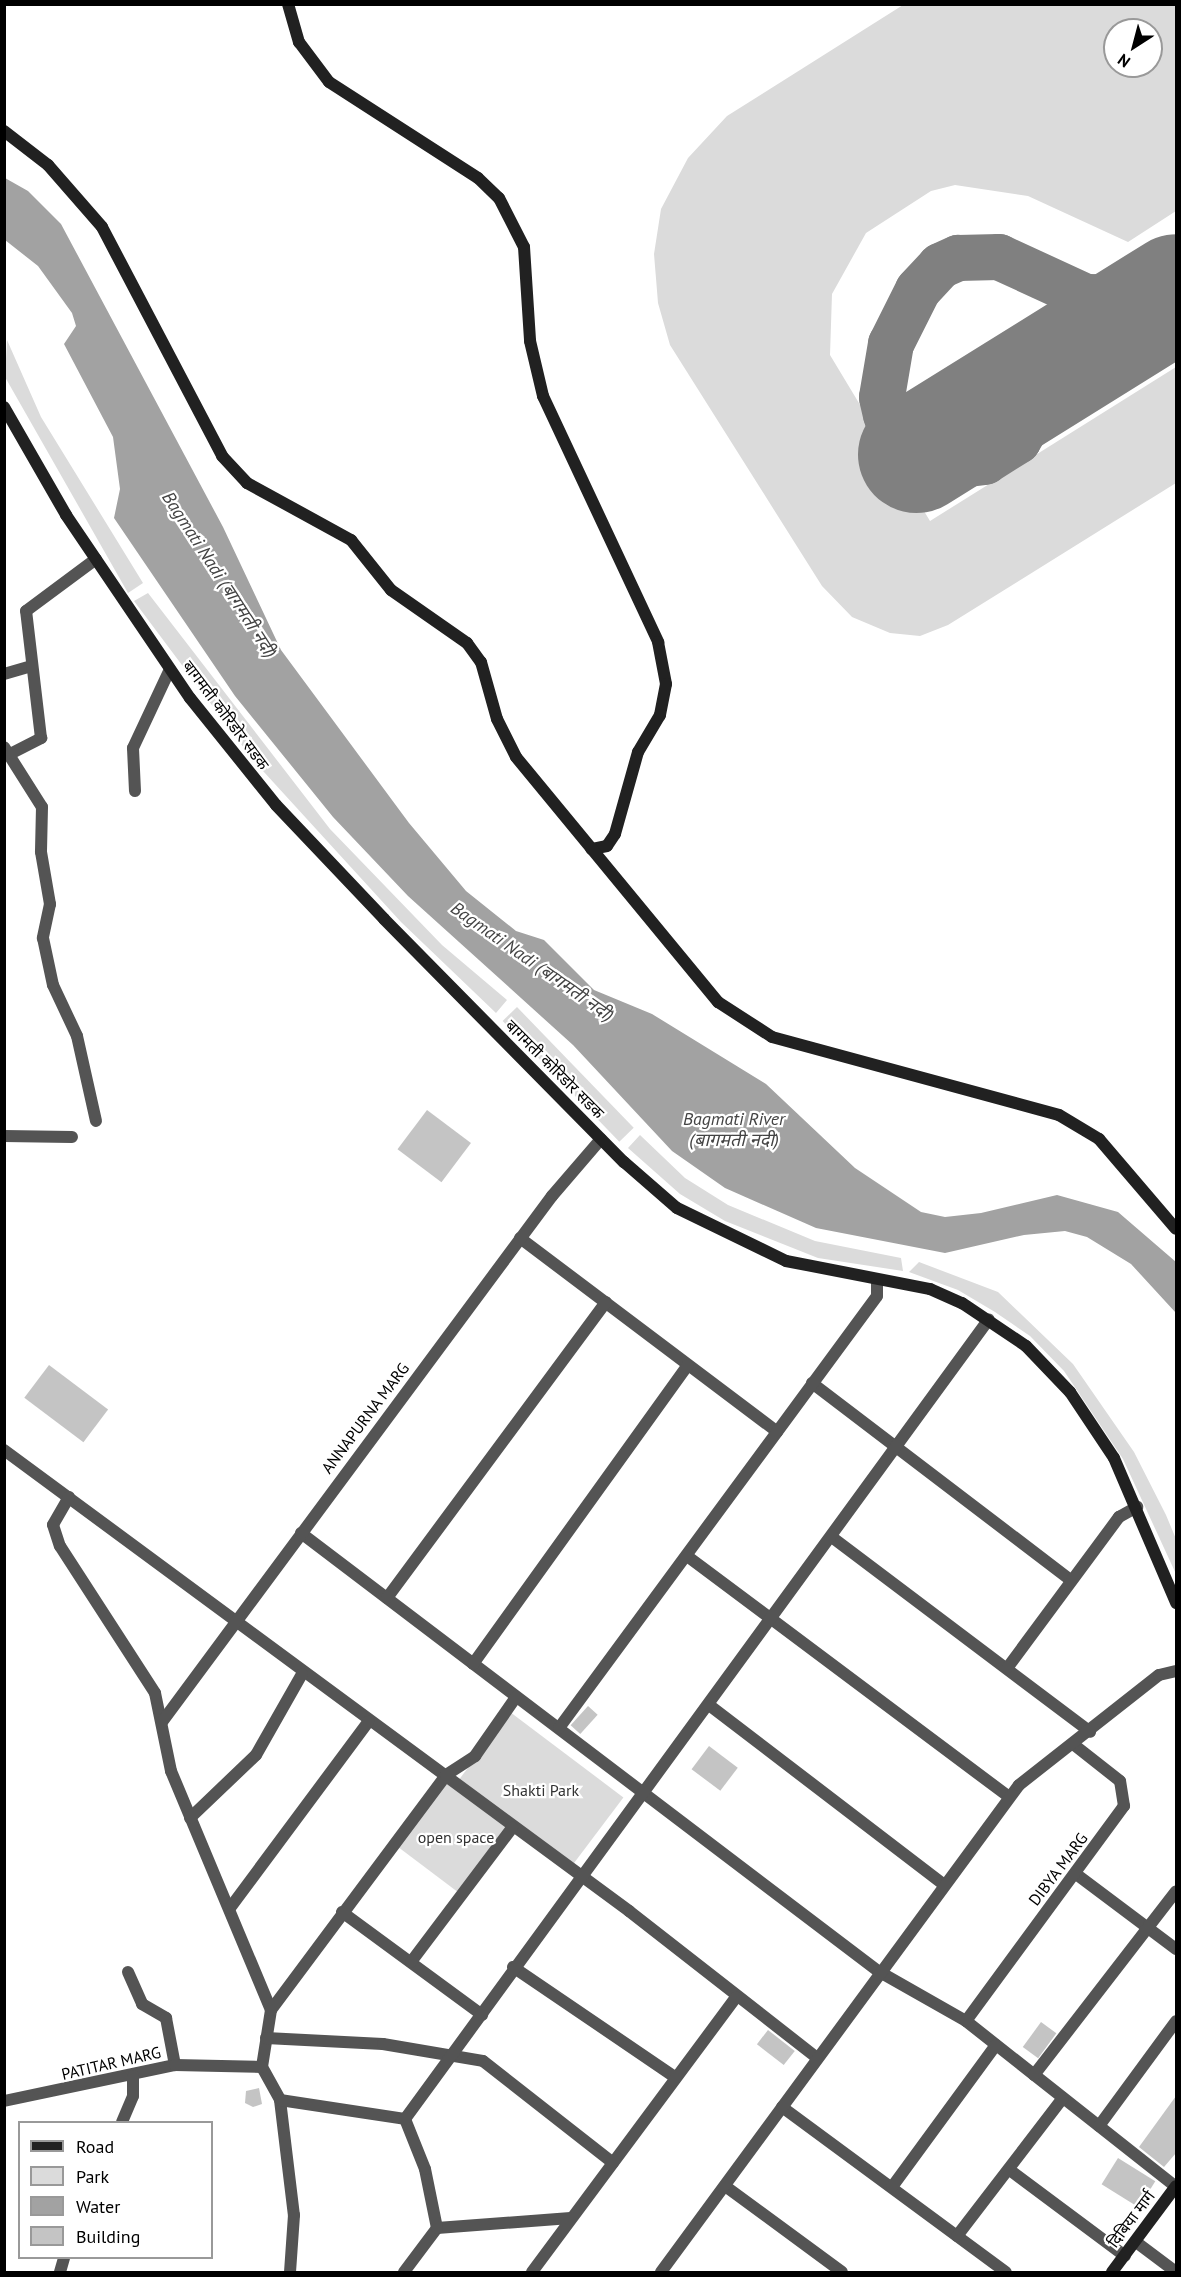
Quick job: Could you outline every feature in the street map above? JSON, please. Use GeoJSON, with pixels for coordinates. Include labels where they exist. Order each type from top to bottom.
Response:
{"type":"FeatureCollection","features":[{"type":"Feature","properties":{"kind":"main road"},"geometry":{"type":"LineString","coordinates":[[288,4],[299,42],[328,82],[478,178],[499,198],[524,247],[530,341],[543,396],[658,642],[666,684],[660,715],[638,752],[615,834],[607,846],[591,849]]}},
{"type":"Feature","properties":{"kind":"main road"},"geometry":{"type":"LineString","coordinates":[[4,131],[48,165],[102,227],[222,456],[247,483],[351,540],[391,590],[467,643],[481,662],[506,740],[689,970],[753,1029],[1059,1115],[1099,1139],[1176,1230]]}},
{"type":"Feature","properties":{"kind":"main road","name":"बागमती कोरिडोर सडक"},"geometry":{"type":"LineString","coordinates":[[4,407],[96,559],[170,669],[276,805],[602,1139],[656,1191],[704,1224],[786,1261],[930,1289],[989,1319],[1026,1346],[1070,1392],[1114,1458],[1137,1507],[1176,1603]]}},
{"type":"Feature","properties":{"kind":"main road","name":"दिबिया मार्ग"},"geometry":{"type":"LineString","coordinates":[[1112,2272],[1176,2186]]}},
{"type":"Feature","properties":{"kind":"street"},"geometry":{"type":"LineString","coordinates":[[96,559],[26,611],[29,667],[40,738],[8,750],[42,807],[41,852],[50,904],[43,938],[53,985],[77,1036],[96,1121]]}},
{"type":"Feature","properties":{"kind":"street"},"geometry":{"type":"LineString","coordinates":[[4,674],[29,667]]}},
{"type":"Feature","properties":{"kind":"street"},"geometry":{"type":"LineString","coordinates":[[135,791],[133,748],[170,669]]}},
{"type":"Feature","properties":{"kind":"street"},"geometry":{"type":"LineString","coordinates":[[4,1136],[72,1137]]}},
{"type":"Feature","properties":{"kind":"street","name":"ANNAPURNA MARG"},"geometry":{"type":"LineString","coordinates":[[162,1722],[520,1238],[602,1139]]}},
{"type":"Feature","properties":{"kind":"street"},"geometry":{"type":"LineString","coordinates":[[520,1238],[777,1432]]}},
{"type":"Feature","properties":{"kind":"street"},"geometry":{"type":"LineString","coordinates":[[559,1728],[877,1296],[877,1280]]}},
{"type":"Feature","properties":{"kind":"street"},"geometry":{"type":"LineString","coordinates":[[387,1598],[606,1302]]}},
{"type":"Feature","properties":{"kind":"street"},"geometry":{"type":"LineString","coordinates":[[405,2119],[482,2015],[576,1876],[710,1705],[833,1538],[989,1319]]}},
{"type":"Feature","properties":{"kind":"street"},"geometry":{"type":"LineString","coordinates":[[473,1664],[688,1365]]}},
{"type":"Feature","properties":{"kind":"street"},"geometry":{"type":"LineString","coordinates":[[812,1383],[1071,1580]]}},
{"type":"Feature","properties":{"kind":"street"},"geometry":{"type":"LineString","coordinates":[[4,1450],[302,1674],[446,1775],[512,1828],[817,2058]]}},
{"type":"Feature","properties":{"kind":"street"},"geometry":{"type":"LineString","coordinates":[[69,1497],[53,1525],[60,1546],[155,1693],[171,1771],[272,2010]]}},
{"type":"Feature","properties":{"kind":"street"},"geometry":{"type":"LineString","coordinates":[[1008,1667],[1119,1517],[1137,1507]]}},
{"type":"Feature","properties":{"kind":"street"},"geometry":{"type":"LineString","coordinates":[[301,1533],[878,1971],[966,2020],[1176,2186]]}},
{"type":"Feature","properties":{"kind":"street"},"geometry":{"type":"LineString","coordinates":[[833,1538],[1008,1667],[1090,1732]]}},
{"type":"Feature","properties":{"kind":"street"},"geometry":{"type":"LineString","coordinates":[[687,1556],[1009,1797]]}},
{"type":"Feature","properties":{"kind":"street"},"geometry":{"type":"LineString","coordinates":[[663,2272],[878,1971],[1009,1797],[1159,1675],[1176,1671]]}},
{"type":"Feature","properties":{"kind":"street"},"geometry":{"type":"LineString","coordinates":[[190,1818],[256,1755],[302,1674]]}},
{"type":"Feature","properties":{"kind":"street"},"geometry":{"type":"LineString","coordinates":[[290,2272],[294,2215],[280,2100],[262,2067],[272,2010],[342,1912],[446,1775],[475,1756],[516,1696]]}},
{"type":"Feature","properties":{"kind":"street"},"geometry":{"type":"LineString","coordinates":[[710,1705],[943,1884]]}},
{"type":"Feature","properties":{"kind":"street"},"geometry":{"type":"LineString","coordinates":[[230,1908],[368,1722]]}},
{"type":"Feature","properties":{"kind":"street","name":"DIBYA MARG"},"geometry":{"type":"LineString","coordinates":[[966,2020],[1076,1874],[1125,1797],[1120,1781],[1073,1744]]}},
{"type":"Feature","properties":{"kind":"street"},"geometry":{"type":"LineString","coordinates":[[411,1962],[512,1828]]}},
{"type":"Feature","properties":{"kind":"street"},"geometry":{"type":"LineString","coordinates":[[1076,1874],[1176,1949]]}},
{"type":"Feature","properties":{"kind":"street"},"geometry":{"type":"LineString","coordinates":[[1034,2074],[1176,1891]]}},
{"type":"Feature","properties":{"kind":"street"},"geometry":{"type":"LineString","coordinates":[[342,1912],[482,2015]]}},
{"type":"Feature","properties":{"kind":"street"},"geometry":{"type":"LineString","coordinates":[[513,1967],[675,2077]]}},
{"type":"Feature","properties":{"kind":"street"},"geometry":{"type":"LineString","coordinates":[[128,1972],[142,2004],[166,2019],[175,2065]]}},
{"type":"Feature","properties":{"kind":"street"},"geometry":{"type":"LineString","coordinates":[[532,2272],[736,1997]]}},
{"type":"Feature","properties":{"kind":"street"},"geometry":{"type":"LineString","coordinates":[[1099,2126],[1176,2021]]}},
{"type":"Feature","properties":{"kind":"street"},"geometry":{"type":"LineString","coordinates":[[266,2038],[454,2054],[483,2061],[613,2163]]}},
{"type":"Feature","properties":{"kind":"street"},"geometry":{"type":"LineString","coordinates":[[892,2187],[996,2045]]}},
{"type":"Feature","properties":{"kind":"street","name":"PATITAR MARG"},"geometry":{"type":"LineString","coordinates":[[4,2101],[133,2076],[175,2065],[262,2067]]}},
{"type":"Feature","properties":{"kind":"street"},"geometry":{"type":"LineString","coordinates":[[122,2121],[133,2096],[133,2076]]}},
{"type":"Feature","properties":{"kind":"street"},"geometry":{"type":"LineString","coordinates":[[957,2236],[1011,2171],[1063,2098]]}},
{"type":"Feature","properties":{"kind":"street"},"geometry":{"type":"LineString","coordinates":[[280,2100],[405,2119]]}},
{"type":"Feature","properties":{"kind":"street"},"geometry":{"type":"LineString","coordinates":[[782,2107],[1006,2272]]}},
{"type":"Feature","properties":{"kind":"street"},"geometry":{"type":"LineString","coordinates":[[404,2272],[437,2228],[426,2169],[405,2119]]}},
{"type":"Feature","properties":{"kind":"street"},"geometry":{"type":"LineString","coordinates":[[1011,2171],[1125,2256]]}},
{"type":"Feature","properties":{"kind":"street"},"geometry":{"type":"LineString","coordinates":[[725,2186],[842,2272]]}},
{"type":"Feature","properties":{"kind":"street"},"geometry":{"type":"LineString","coordinates":[[437,2228],[570,2218]]}},
{"type":"Feature","properties":{"kind":"street"},"geometry":{"type":"LineString","coordinates":[[1136,2242],[1176,2272]]}},
{"type":"Feature","properties":{"kind":"green space"},"geometry":{"type":"Polygon","coordinates":[[[903,5],[1176,5],[1176,211],[1128,242],[1028,196],[955,185],[931,191],[866,233],[832,294],[830,355],[930,521],[1176,367],[1176,483],[948,625],[920,636],[890,633],[852,617],[822,586],[670,345],[658,303],[654,254],[661,209],[688,158],[727,116],[903,5]]]}},
{"type":"Feature","properties":{"kind":"green space"},"geometry":{"type":"Polygon","coordinates":[[[7,340],[41,417],[143,583],[128,593],[5,377],[7,340]]]}},
{"type":"Feature","properties":{"kind":"green space"},"geometry":{"type":"Polygon","coordinates":[[[148,593],[330,829],[442,945],[507,1000],[496,1013],[401,922],[253,760],[134,601],[148,593]]]}},
{"type":"Feature","properties":{"kind":"green space"},"geometry":{"type":"Polygon","coordinates":[[[517,1007],[634,1128],[619,1142],[503,1021],[517,1007]]]}},
{"type":"Feature","properties":{"kind":"green space"},"geometry":{"type":"Polygon","coordinates":[[[640,1135],[685,1178],[728,1205],[815,1241],[901,1258],[903,1271],[818,1258],[725,1221],[680,1194],[628,1148],[640,1135]]]}},
{"type":"Feature","properties":{"kind":"green space"},"geometry":{"type":"Polygon","coordinates":[[[919,1262],[998,1292],[1073,1364],[1134,1452],[1166,1515],[1176,1539],[1176,1574],[1123,1459],[1064,1371],[1030,1336],[995,1312],[958,1290],[909,1272],[919,1262]]]}},
{"type":"Feature","properties":{"kind":"green space","name":"Shakti Park"},"geometry":{"type":"Polygon","coordinates":[[[510,1712],[623,1797],[571,1867],[458,1781],[510,1712]]]}},
{"type":"Feature","properties":{"kind":"green space","name":"open space"},"geometry":{"type":"Polygon","coordinates":[[[446,1778],[512,1828],[462,1895],[395,1845],[446,1778]]]}},
{"type":"Feature","properties":{"kind":"water","name":"Bagmati River (बागमती नदी)"},"geometry":{"type":"Polygon","coordinates":[[[5,178],[28,191],[61,224],[223,527],[281,650],[409,823],[466,891],[516,931],[544,940],[594,990],[652,1014],[766,1084],[855,1168],[921,1212],[945,1217],[981,1213],[1057,1195],[1118,1212],[1176,1262],[1176,1313],[1131,1264],[1087,1237],[1065,1231],[1024,1235],[945,1253],[816,1228],[725,1188],[672,1151],[573,1045],[408,896],[333,817],[235,696],[114,518],[120,489],[113,437],[64,344],[76,326],[72,313],[38,266],[5,240],[5,178]]]}},
{"type":"Feature","properties":{"kind":"building"},"geometry":{"type":"Polygon","coordinates":[[[427,1110],[471,1143],[441,1182],[398,1149],[427,1110]]]}},
{"type":"Feature","properties":{"kind":"building"},"geometry":{"type":"Polygon","coordinates":[[[49,1365],[108,1410],[83,1442],[24,1398],[49,1365]]]}},
{"type":"Feature","properties":{"kind":"building"},"geometry":{"type":"Polygon","coordinates":[[[588,1706],[598,1715],[580,1734],[571,1725],[588,1706]]]}},
{"type":"Feature","properties":{"kind":"building"},"geometry":{"type":"Polygon","coordinates":[[[709,1746],[738,1768],[720,1791],[692,1769],[709,1746]]]}},
{"type":"Feature","properties":{"kind":"building"},"geometry":{"type":"Polygon","coordinates":[[[1041,2022],[1056,2033],[1038,2058],[1023,2047],[1041,2022]]]}},
{"type":"Feature","properties":{"kind":"building"},"geometry":{"type":"Polygon","coordinates":[[[768,2030],[795,2051],[784,2065],[757,2044],[768,2030]]]}},
{"type":"Feature","properties":{"kind":"building"},"geometry":{"type":"Polygon","coordinates":[[[259,2088],[262,2104],[253,2107],[245,2103],[246,2091],[259,2088]]]}},
{"type":"Feature","properties":{"kind":"building"},"geometry":{"type":"Polygon","coordinates":[[[1176,2096],[1176,2153],[1164,2167],[1139,2147],[1176,2096]]]}},
{"type":"Feature","properties":{"kind":"building"},"geometry":{"type":"Polygon","coordinates":[[[1118,2158],[1155,2181],[1139,2208],[1102,2184],[1118,2158]]]}},
{"type":"Feature","properties":{"kind":"taxiway"},"geometry":{"type":"LineString","coordinates":[[1085,349],[1049,387],[1018,441],[985,462],[952,466],[916,454],[895,434],[886,415],[882,397],[891,344],[918,290],[940,266],[958,258],[999,257],[1086,297],[1167,298]]}},
{"type":"Feature","properties":{"kind":"runway"},"geometry":{"type":"LineString","coordinates":[[916,454],[1176,292]]}},
{"type":"Feature","properties":{"kind":"water label","name":"Bagmati Nadi (बागमती नदी)"},"geometry":{"type":"Point","coordinates":[219,575]}},
{"type":"Feature","properties":{"kind":"water label","name":"Bagmati Nadi (बागमती नदी)"},"geometry":{"type":"Point","coordinates":[532,962]}}]}
